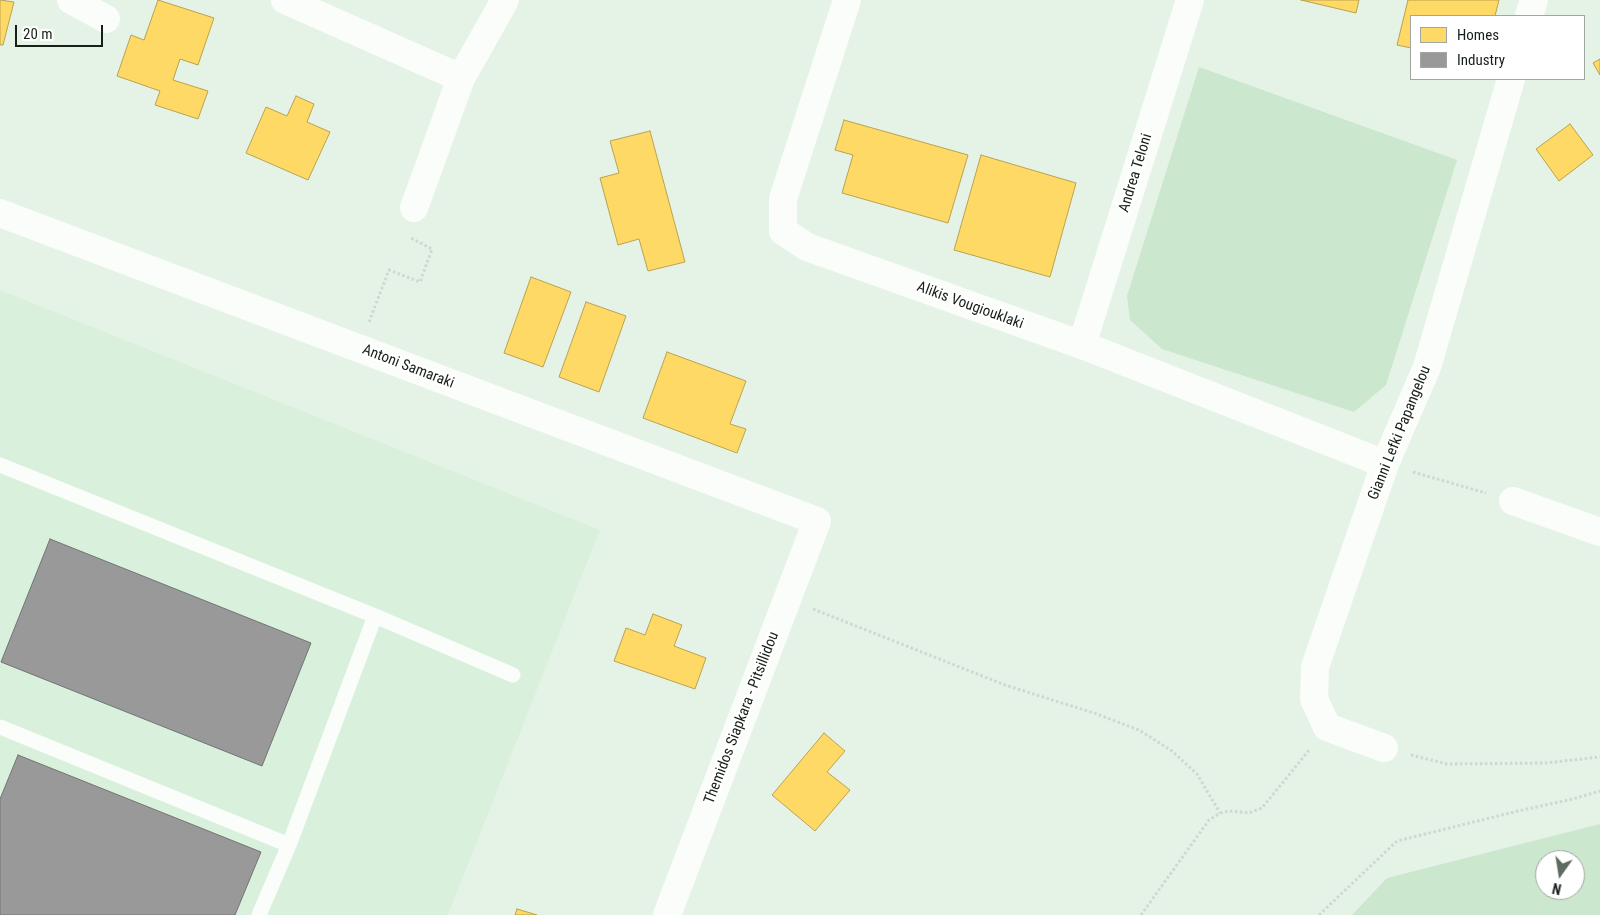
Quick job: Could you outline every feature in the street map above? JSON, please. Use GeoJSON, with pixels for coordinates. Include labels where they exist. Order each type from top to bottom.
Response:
{"type":"FeatureCollection","features":[{"type":"Feature","properties":{"kind":"street"},"geometry":{"type":"LineString","coordinates":[[70,0],[106,19]]}},
{"type":"Feature","properties":{"kind":"street"},"geometry":{"type":"LineString","coordinates":[[285,0],[461,78]]}},
{"type":"Feature","properties":{"kind":"street"},"geometry":{"type":"LineString","coordinates":[[414,208],[461,78],[505,0]]}},
{"type":"Feature","properties":{"kind":"street","name":"Alikis Vougiouklaki"},"geometry":{"type":"LineString","coordinates":[[847,0],[783,199],[783,231],[807,247],[1082,345],[1385,464]]}},
{"type":"Feature","properties":{"kind":"street","name":"Andrea Teloni"},"geometry":{"type":"LineString","coordinates":[[1082,345],[1190,0]]}},
{"type":"Feature","properties":{"kind":"street"},"geometry":{"type":"LineString","coordinates":[[1530,15],[1534,0]]}},
{"type":"Feature","properties":{"kind":"street","name":"Gianni Lefki Papangelou"},"geometry":{"type":"LineString","coordinates":[[1327,727],[1314,699],[1315,667],[1385,464],[1427,367],[1511,80]]}},
{"type":"Feature","properties":{"kind":"street","name":"Antoni Samaraki"},"geometry":{"type":"LineString","coordinates":[[0,213],[817,520]]}},
{"type":"Feature","properties":{"kind":"street"},"geometry":{"type":"LineString","coordinates":[[1513,501],[1600,532]]}},
{"type":"Feature","properties":{"kind":"street","name":"Themidos Siapkara - Pitsillidou"},"geometry":{"type":"LineString","coordinates":[[667,915],[817,520]]}},
{"type":"Feature","properties":{"kind":"street"},"geometry":{"type":"LineString","coordinates":[[1327,727],[1384,748]]}},
{"type":"Feature","properties":{"kind":"lane"},"geometry":{"type":"LineString","coordinates":[[1,468],[374,616],[513,675]]}},
{"type":"Feature","properties":{"kind":"lane"},"geometry":{"type":"LineString","coordinates":[[259,915],[289,844],[374,616]]}},
{"type":"Feature","properties":{"kind":"lane"},"geometry":{"type":"LineString","coordinates":[[0,728],[289,844]]}},
{"type":"Feature","properties":{"kind":"path"},"geometry":{"type":"LineString","coordinates":[[378,298],[389,270],[420,282],[432,249],[403,234],[414,208]]}},
{"type":"Feature","properties":{"kind":"path"},"geometry":{"type":"LineString","coordinates":[[1385,464],[1513,501]]}},
{"type":"Feature","properties":{"kind":"path"},"geometry":{"type":"LineString","coordinates":[[787,598],[1005,685],[1094,713],[1139,730],[1172,751],[1197,774],[1220,813]]}},
{"type":"Feature","properties":{"kind":"path"},"geometry":{"type":"LineString","coordinates":[[1141,915],[1209,820],[1220,813],[1228,811],[1249,813],[1262,808],[1327,727]]}},
{"type":"Feature","properties":{"kind":"path"},"geometry":{"type":"LineString","coordinates":[[1384,748],[1447,764],[1545,763],[1600,757]]}},
{"type":"Feature","properties":{"kind":"path"},"geometry":{"type":"LineString","coordinates":[[1319,915],[1397,841],[1600,791]]}},
{"type":"Feature","properties":{"kind":"shaded area"},"geometry":{"type":"Polygon","coordinates":[[[1199,67],[1457,160],[1386,385],[1354,412],[1162,349],[1130,320],[1127,296],[1199,67]]]}},
{"type":"Feature","properties":{"kind":"shaded area"},"geometry":{"type":"Polygon","coordinates":[[[0,290],[600,530],[448,915],[0,915],[0,290]]]}},
{"type":"Feature","properties":{"kind":"shaded area"},"geometry":{"type":"Polygon","coordinates":[[[1600,824],[1600,915],[1352,915],[1387,878],[1600,824]]]}},
{"type":"Feature","properties":{"kind":"building: Homes"},"geometry":{"type":"Polygon","coordinates":[[[0,0],[14,2],[3,45],[0,45],[0,0]]]}},
{"type":"Feature","properties":{"kind":"building: Homes"},"geometry":{"type":"Polygon","coordinates":[[[158,0],[214,18],[198,65],[180,59],[173,80],[208,91],[198,119],[155,105],[160,91],[117,76],[131,35],[144,40],[158,0]]]}},
{"type":"Feature","properties":{"kind":"building: Homes"},"geometry":{"type":"Polygon","coordinates":[[[1301,0],[1359,0],[1356,13],[1301,0]]]}},
{"type":"Feature","properties":{"kind":"building: Homes"},"geometry":{"type":"Polygon","coordinates":[[[1408,0],[1499,0],[1495,15],[1410,15],[1410,48],[1397,45],[1408,0]]]}},
{"type":"Feature","properties":{"kind":"building: Homes"},"geometry":{"type":"Polygon","coordinates":[[[1600,59],[1600,75],[1593,63],[1600,59]]]}},
{"type":"Feature","properties":{"kind":"building: Homes"},"geometry":{"type":"Polygon","coordinates":[[[296,96],[314,104],[307,122],[330,132],[308,180],[246,153],[266,107],[287,116],[296,96]]]}},
{"type":"Feature","properties":{"kind":"building: Homes"},"geometry":{"type":"Polygon","coordinates":[[[844,120],[968,155],[948,223],[842,193],[853,155],[835,150],[844,120]]]}},
{"type":"Feature","properties":{"kind":"building: Homes"},"geometry":{"type":"Polygon","coordinates":[[[1570,124],[1593,155],[1559,181],[1536,149],[1570,124]]]}},
{"type":"Feature","properties":{"kind":"building: Homes"},"geometry":{"type":"Polygon","coordinates":[[[650,131],[685,262],[648,271],[639,239],[618,245],[600,178],[619,173],[610,141],[650,131]]]}},
{"type":"Feature","properties":{"kind":"building: Homes"},"geometry":{"type":"Polygon","coordinates":[[[981,155],[1076,183],[1050,277],[954,250],[981,155]]]}},
{"type":"Feature","properties":{"kind":"building: Homes"},"geometry":{"type":"Polygon","coordinates":[[[531,277],[571,292],[543,367],[504,353],[531,277]]]}},
{"type":"Feature","properties":{"kind":"building: Homes"},"geometry":{"type":"Polygon","coordinates":[[[586,302],[626,316],[599,392],[559,377],[586,302]]]}},
{"type":"Feature","properties":{"kind":"building: Homes"},"geometry":{"type":"Polygon","coordinates":[[[667,352],[746,381],[730,424],[746,429],[737,453],[643,418],[667,352]]]}},
{"type":"Feature","properties":{"kind":"building: Homes"},"geometry":{"type":"Polygon","coordinates":[[[653,614],[682,625],[674,646],[706,658],[695,689],[614,661],[626,628],[645,635],[653,614]]]}},
{"type":"Feature","properties":{"kind":"building: Homes"},"geometry":{"type":"Polygon","coordinates":[[[824,733],[845,751],[827,772],[850,790],[815,831],[772,795],[824,733]]]}},
{"type":"Feature","properties":{"kind":"building: Homes"},"geometry":{"type":"Polygon","coordinates":[[[517,909],[537,915],[515,915],[517,909]]]}},
{"type":"Feature","properties":{"kind":"building: Industry"},"geometry":{"type":"Polygon","coordinates":[[[50,539],[311,643],[262,766],[1,662],[50,539]]]}},
{"type":"Feature","properties":{"kind":"building: Industry"},"geometry":{"type":"Polygon","coordinates":[[[18,755],[261,852],[235,915],[0,915],[0,799],[18,755]]]}}]}
